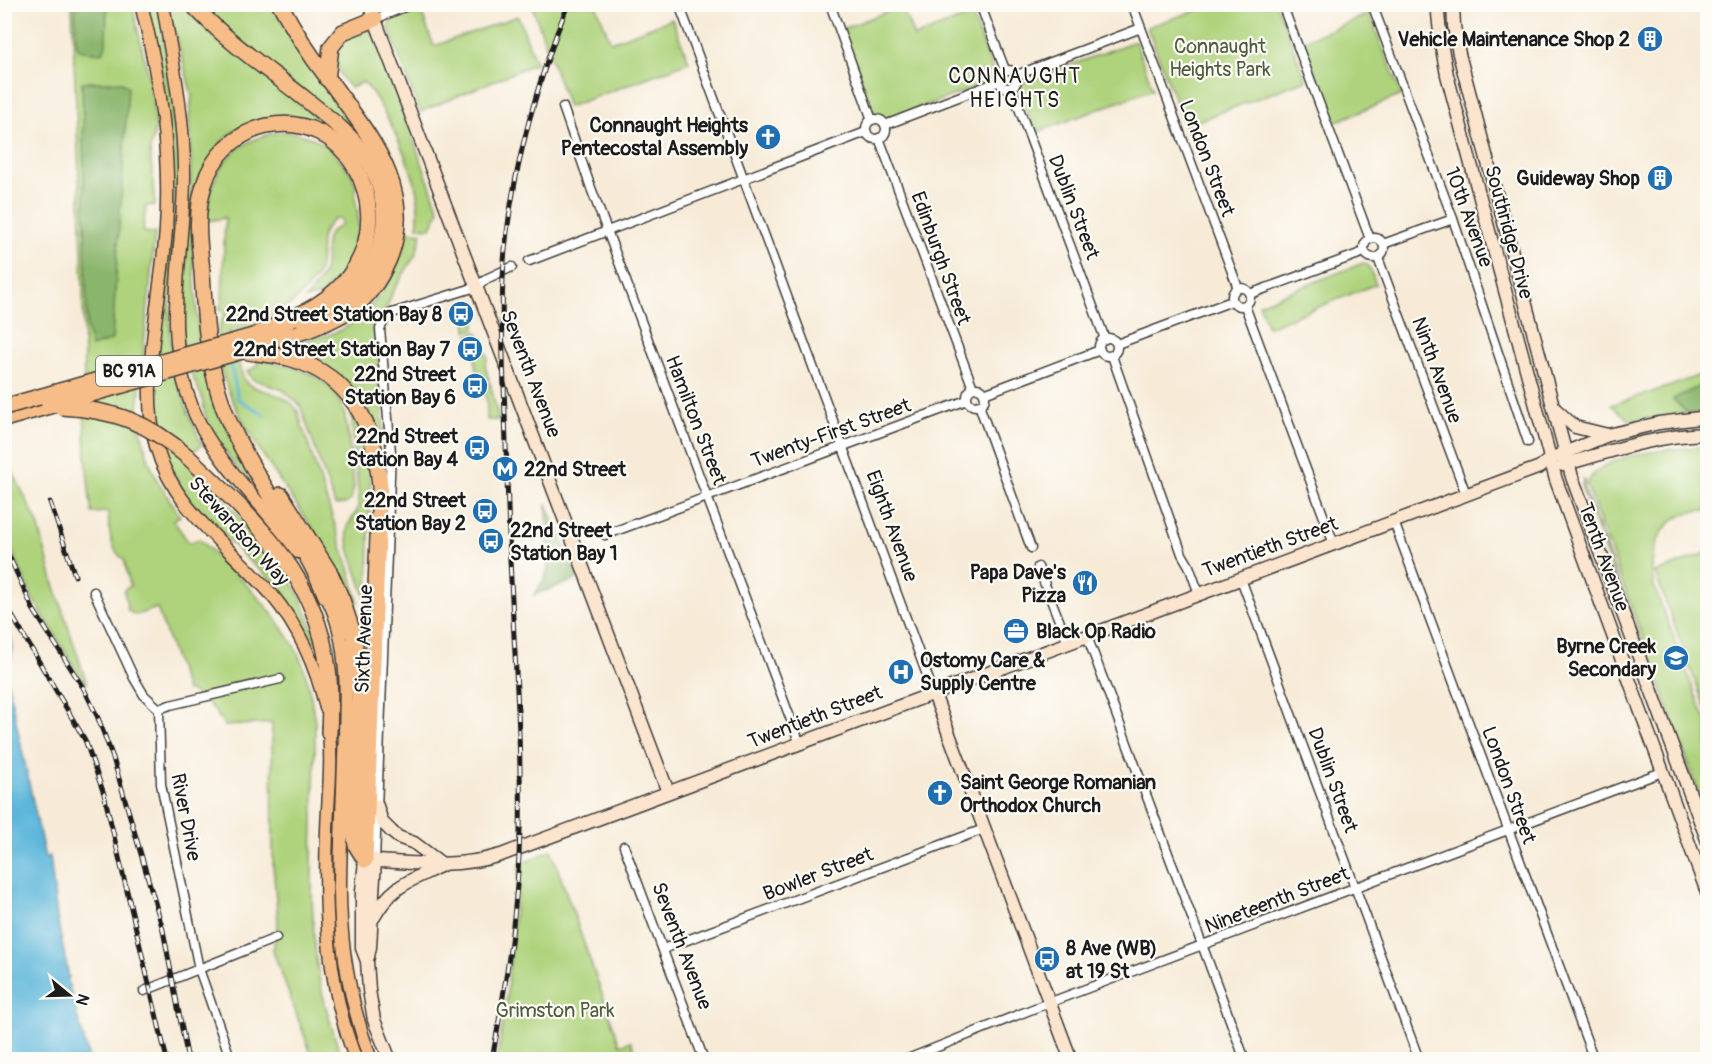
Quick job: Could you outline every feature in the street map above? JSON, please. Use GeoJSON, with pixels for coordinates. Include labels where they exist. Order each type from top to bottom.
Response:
{"type":"FeatureCollection","features":[{"type":"Feature","properties":{"kind":"highway"},"geometry":{"type":"LineString","coordinates":[[192,4],[225,37],[343,131],[367,159],[381,189],[383,237],[372,266],[357,289],[337,306],[251,346]]}},
{"type":"Feature","properties":{"kind":"highway"},"geometry":{"type":"LineString","coordinates":[[251,346],[327,322],[354,307],[376,285],[384,270],[395,240],[397,224],[397,206],[389,173],[370,138],[302,43],[280,4]]}},
{"type":"Feature","properties":{"kind":"highway"},"geometry":{"type":"LineString","coordinates":[[327,79],[331,47],[343,32],[372,12]]}},
{"type":"Feature","properties":{"kind":"highway"},"geometry":{"type":"LineString","coordinates":[[251,346],[322,302],[340,288],[356,267],[368,235],[369,202],[365,187],[351,160],[331,140],[307,128],[267,126],[238,138],[214,161],[200,199],[199,234],[207,340],[216,381],[232,428],[259,478],[305,552],[326,596]]}},
{"type":"Feature","properties":{"kind":"highway"},"geometry":{"type":"LineString","coordinates":[[251,346],[292,359],[328,376],[341,387],[362,414],[376,452],[380,487],[370,860]]}},
{"type":"Feature","properties":{"kind":"highway","name":"BC 91A"},"geometry":{"type":"LineString","coordinates":[[4,419],[251,346]]}},
{"type":"Feature","properties":{"kind":"highway","name":"BC 91A"},"geometry":{"type":"LineString","coordinates":[[4,407],[251,346]]}},
{"type":"Feature","properties":{"kind":"highway"},"geometry":{"type":"LineString","coordinates":[[216,381],[242,433],[326,566],[348,617],[357,654],[359,695],[354,832],[356,845],[370,860]]}},
{"type":"Feature","properties":{"kind":"highway"},"geometry":{"type":"LineString","coordinates":[[49,406],[94,410],[123,417],[161,436],[188,457],[265,533],[282,554],[305,591],[318,622],[329,670],[330,733]]}},
{"type":"Feature","properties":{"kind":"main road","name":"Stewardson Way"},"geometry":{"type":"LineString","coordinates":[[141,4],[160,87],[168,180],[166,231],[152,369],[151,406],[155,441],[162,464],[181,500],[272,595],[301,636],[321,686],[330,733],[325,883],[327,930],[341,1013],[356,1059]]}},
{"type":"Feature","properties":{"kind":"main road","name":"Stewardson Way"},"geometry":{"type":"LineString","coordinates":[[163,4],[181,114],[184,155],[184,193],[175,334],[185,386],[210,441],[231,471],[291,542],[326,596],[338,627],[346,692],[340,891],[342,935],[355,1008],[371,1059]]}},
{"type":"Feature","properties":{"kind":"main road","name":"Southridge Drive"},"geometry":{"type":"LineString","coordinates":[[1437,4],[1447,75],[1547,465]]}},
{"type":"Feature","properties":{"kind":"main road","name":"Southridge Drive"},"geometry":{"type":"LineString","coordinates":[[1453,4],[1459,54],[1567,458]]}},
{"type":"Feature","properties":{"kind":"main road","name":"Seventh Avenue"},"geometry":{"type":"LineString","coordinates":[[372,12],[668,792]]}},
{"type":"Feature","properties":{"kind":"main road"},"geometry":{"type":"LineString","coordinates":[[1554,408],[1575,427],[1608,435]]}},
{"type":"Feature","properties":{"kind":"main road"},"geometry":{"type":"LineString","coordinates":[[1567,458],[1608,435],[1659,423],[1707,417]]}},
{"type":"Feature","properties":{"kind":"main road"},"geometry":{"type":"LineString","coordinates":[[1567,458],[1641,441],[1689,434],[1707,434]]}},
{"type":"Feature","properties":{"kind":"main road","name":"Twentieth Street"},"geometry":{"type":"LineString","coordinates":[[370,860],[443,865],[480,862],[501,855],[1567,458]]}},
{"type":"Feature","properties":{"kind":"main road","name":"Tenth Avenue"},"geometry":{"type":"LineString","coordinates":[[1567,458],[1707,842]]}},
{"type":"Feature","properties":{"kind":"main road","name":"Tenth Avenue"},"geometry":{"type":"LineString","coordinates":[[1547,465],[1707,895]]}},
{"type":"Feature","properties":{"kind":"main road","name":"Eighth Avenue"},"geometry":{"type":"LineString","coordinates":[[934,693],[1071,1059]]}},
{"type":"Feature","properties":{"kind":"main road"},"geometry":{"type":"LineString","coordinates":[[372,920],[383,900],[392,892],[443,865],[414,843],[392,832],[382,822],[377,806]]}},
{"type":"Feature","properties":{"kind":"main road","name":"Sixth Avenue"},"geometry":{"type":"LineString","coordinates":[[370,860],[372,920],[367,961],[369,990],[374,1020],[390,1059]]}},
{"type":"Feature","properties":{"kind":"main road","name":"Sixth Avenue"},"geometry":{"type":"LineString","coordinates":[[367,961],[362,948],[362,923],[370,860]]}},
{"type":"Feature","properties":{"kind":"street"},"geometry":{"type":"LineString","coordinates":[[372,12],[412,4]]}},
{"type":"Feature","properties":{"kind":"street","name":"Eighth Avenue"},"geometry":{"type":"LineString","coordinates":[[679,4],[934,693]]}},
{"type":"Feature","properties":{"kind":"street"},"geometry":{"type":"LineString","coordinates":[[830,4],[872,120]]}},
{"type":"Feature","properties":{"kind":"street"},"geometry":{"type":"LineString","coordinates":[[980,4],[1005,70]]}},
{"type":"Feature","properties":{"kind":"street","name":"London Street"},"geometry":{"type":"LineString","coordinates":[[1132,4],[1239,288]]}},
{"type":"Feature","properties":{"kind":"street"},"geometry":{"type":"LineString","coordinates":[[1282,4],[1370,238]]}},
{"type":"Feature","properties":{"kind":"street","name":"10th Avenue"},"geometry":{"type":"LineString","coordinates":[[1372,4],[1453,219],[1528,442]]}},
{"type":"Feature","properties":{"kind":"street"},"geometry":{"type":"LineString","coordinates":[[1017,75],[1141,28]]}},
{"type":"Feature","properties":{"kind":"street"},"geometry":{"type":"LineString","coordinates":[[1005,70],[1013,71],[1017,75],[1017,81],[1011,87],[1003,86],[1000,81],[1000,76],[1005,70]]}},
{"type":"Feature","properties":{"kind":"street"},"geometry":{"type":"LineString","coordinates":[[885,125],[1000,81]]}},
{"type":"Feature","properties":{"kind":"street","name":"Dublin Street"},"geometry":{"type":"LineString","coordinates":[[1011,87],[1105,339]]}},
{"type":"Feature","properties":{"kind":"street","name":"Hamilton Street"},"geometry":{"type":"LineString","coordinates":[[562,107],[800,744]]}},
{"type":"Feature","properties":{"kind":"street"},"geometry":{"type":"LineString","coordinates":[[872,120],[881,120],[885,125],[884,134],[879,138],[873,139],[866,132],[866,126],[872,120]]}},
{"type":"Feature","properties":{"kind":"street"},"geometry":{"type":"LineString","coordinates":[[529,261],[866,132]]}},
{"type":"Feature","properties":{"kind":"street","name":"Edinburgh Street"},"geometry":{"type":"LineString","coordinates":[[879,138],[973,388]]}},
{"type":"Feature","properties":{"kind":"street"},"geometry":{"type":"LineString","coordinates":[[1383,244],[1453,219]]}},
{"type":"Feature","properties":{"kind":"street"},"geometry":{"type":"LineString","coordinates":[[1370,238],[1380,240],[1383,244],[1383,254],[1378,258],[1368,257],[1364,252],[1365,242],[1370,238]]}},
{"type":"Feature","properties":{"kind":"street"},"geometry":{"type":"LineString","coordinates":[[1250,294],[1364,252]]}},
{"type":"Feature","properties":{"kind":"street","name":"Ninth Avenue"},"geometry":{"type":"LineString","coordinates":[[1378,258],[1466,494]]}},
{"type":"Feature","properties":{"kind":"street"},"geometry":{"type":"LineString","coordinates":[[476,287],[488,278],[512,267]]}},
{"type":"Feature","properties":{"kind":"street","name":"Sixth Avenue"},"geometry":{"type":"LineString","coordinates":[[370,860],[377,806],[391,452],[380,335],[385,319],[392,313],[476,287]]}},
{"type":"Feature","properties":{"kind":"street"},"geometry":{"type":"LineString","coordinates":[[1232,301],[1234,292],[1239,288],[1247,290],[1250,300],[1245,306]]}},
{"type":"Feature","properties":{"kind":"street"},"geometry":{"type":"LineString","coordinates":[[1232,301],[1239,306],[1245,306]]}},
{"type":"Feature","properties":{"kind":"street"},"geometry":{"type":"LineString","coordinates":[[1117,344],[1232,301]]}},
{"type":"Feature","properties":{"kind":"street"},"geometry":{"type":"LineString","coordinates":[[1245,306],[1334,544]]}},
{"type":"Feature","properties":{"kind":"street"},"geometry":{"type":"LineString","coordinates":[[1112,356],[1103,355],[1100,345],[1105,339],[1111,339],[1117,344]]}},
{"type":"Feature","properties":{"kind":"street"},"geometry":{"type":"LineString","coordinates":[[1112,356],[1116,352],[1117,344]]}},
{"type":"Feature","properties":{"kind":"street"},"geometry":{"type":"LineString","coordinates":[[984,393],[1100,350]]}},
{"type":"Feature","properties":{"kind":"street"},"geometry":{"type":"LineString","coordinates":[[1112,356],[1182,554],[1199,594]]}},
{"type":"Feature","properties":{"kind":"street"},"geometry":{"type":"LineString","coordinates":[[979,405],[971,404],[967,400],[967,394],[973,388],[978,388],[984,393]]}},
{"type":"Feature","properties":{"kind":"street"},"geometry":{"type":"LineString","coordinates":[[979,405],[983,402],[984,393]]}},
{"type":"Feature","properties":{"kind":"street","name":"Twenty-First Street"},"geometry":{"type":"LineString","coordinates":[[605,535],[967,400]]}},
{"type":"Feature","properties":{"kind":"street"},"geometry":{"type":"LineString","coordinates":[[979,405],[1031,548]]}},
{"type":"Feature","properties":{"kind":"street","name":"London Street"},"geometry":{"type":"LineString","coordinates":[[1394,522],[1594,1059]]}},
{"type":"Feature","properties":{"kind":"street"},"geometry":{"type":"LineString","coordinates":[[1038,567],[1068,644]]}},
{"type":"Feature","properties":{"kind":"street","name":"Dublin Street"},"geometry":{"type":"LineString","coordinates":[[1241,579],[1419,1059]]}},
{"type":"Feature","properties":{"kind":"street"},"geometry":{"type":"LineString","coordinates":[[94,592],[134,678],[144,694],[159,709],[280,679]]}},
{"type":"Feature","properties":{"kind":"street"},"geometry":{"type":"LineString","coordinates":[[1087,636],[1245,1059]]}},
{"type":"Feature","properties":{"kind":"street","name":"River Drive"},"geometry":{"type":"LineString","coordinates":[[159,709],[161,784],[200,969],[231,1059]]}},
{"type":"Feature","properties":{"kind":"street","name":"Nineteenth Street"},"geometry":{"type":"LineString","coordinates":[[905,1059],[1662,772]]}},
{"type":"Feature","properties":{"kind":"street","name":"Bowler Street"},"geometry":{"type":"LineString","coordinates":[[663,950],[984,829]]}},
{"type":"Feature","properties":{"kind":"street","name":"Seventh Avenue"},"geometry":{"type":"LineString","coordinates":[[624,846],[704,1059]]}},
{"type":"Feature","properties":{"kind":"street"},"geometry":{"type":"LineString","coordinates":[[144,991],[276,938]]}},
{"type":"Feature","properties":{"kind":"green space"},"geometry":{"type":"Polygon","coordinates":[[[72,5],[132,5],[149,78],[156,127],[150,149],[155,205],[146,206],[143,229],[144,232],[155,233],[137,418],[149,461],[157,480],[180,516],[173,520],[189,543],[199,539],[238,576],[274,616],[294,646],[308,683],[315,722],[313,928],[323,996],[342,1059],[313,1059],[273,951],[278,921],[273,865],[272,723],[225,726],[208,704],[198,695],[186,690],[157,608],[136,615],[128,611],[124,590],[130,586],[124,559],[115,550],[113,544],[108,512],[92,513],[86,458],[82,255],[72,5]]]}},
{"type":"Feature","properties":{"kind":"green space"},"geometry":{"type":"Polygon","coordinates":[[[75,5],[107,5],[106,44],[103,53],[82,51],[76,45],[75,5]]]}},
{"type":"Feature","properties":{"kind":"green space"},"geometry":{"type":"Polygon","coordinates":[[[147,5],[182,5],[222,43],[327,126],[327,129],[307,121],[286,117],[264,118],[232,132],[218,146],[192,241],[199,339],[207,380],[215,403],[255,485],[238,469],[213,433],[205,415],[202,397],[191,373],[183,344],[183,305],[191,193],[189,120],[192,96],[174,27],[162,29],[179,153],[170,302],[171,345],[179,384],[202,445],[193,452],[227,503],[277,558],[300,596],[318,644],[313,646],[278,585],[250,562],[187,498],[165,458],[156,405],[158,347],[173,195],[172,151],[161,69],[147,5]]]}},
{"type":"Feature","properties":{"kind":"green space"},"geometry":{"type":"Polygon","coordinates":[[[200,5],[273,5],[302,55],[356,130],[354,133],[232,35],[200,5]]]}},
{"type":"Feature","properties":{"kind":"green space"},"geometry":{"type":"Polygon","coordinates":[[[541,5],[596,5],[611,42],[672,19],[689,62],[568,107],[533,8],[541,5]]]}},
{"type":"Feature","properties":{"kind":"green space","name":"Connaught Heights Park"},"geometry":{"type":"Polygon","coordinates":[[[1212,5],[1276,5],[1306,80],[1185,126],[1147,27],[1212,5]]]}},
{"type":"Feature","properties":{"kind":"green space"},"geometry":{"type":"Polygon","coordinates":[[[902,6],[914,37],[972,15],[996,79],[878,124],[842,29],[902,6]]]}},
{"type":"Feature","properties":{"kind":"green space"},"geometry":{"type":"Polygon","coordinates":[[[420,9],[434,46],[518,16],[536,63],[420,112],[388,27],[391,20],[420,9]]]}},
{"type":"Feature","properties":{"kind":"green space"},"geometry":{"type":"Polygon","coordinates":[[[1369,14],[1402,95],[1335,122],[1303,41],[1369,14]]]}},
{"type":"Feature","properties":{"kind":"green space"},"geometry":{"type":"Polygon","coordinates":[[[371,29],[370,32],[375,35],[439,210],[431,228],[418,227],[418,193],[400,144],[386,115],[363,82],[351,88],[339,72],[336,58],[339,45],[346,38],[371,29]]]}},
{"type":"Feature","properties":{"kind":"green space"},"geometry":{"type":"Polygon","coordinates":[[[1135,41],[1153,89],[1035,133],[1017,85],[1135,41]]]}},
{"type":"Feature","properties":{"kind":"green space"},"geometry":{"type":"Polygon","coordinates":[[[82,82],[122,82],[128,87],[112,340],[91,347],[87,327],[82,82]]]}},
{"type":"Feature","properties":{"kind":"green space"},"geometry":{"type":"Polygon","coordinates":[[[281,132],[296,133],[315,139],[331,149],[350,172],[356,186],[355,199],[358,214],[358,229],[351,258],[342,273],[322,295],[305,299],[323,275],[329,234],[341,226],[341,219],[334,219],[327,226],[321,238],[319,270],[310,285],[280,312],[262,321],[229,332],[247,384],[286,399],[297,410],[348,565],[358,601],[356,604],[351,601],[316,534],[261,453],[244,423],[229,393],[220,364],[218,337],[225,314],[219,309],[222,301],[225,218],[206,221],[212,187],[218,173],[236,150],[263,136],[281,132]]]}},
{"type":"Feature","properties":{"kind":"green space"},"geometry":{"type":"Polygon","coordinates":[[[407,231],[422,233],[416,254],[393,291],[386,309],[375,322],[382,392],[383,434],[380,435],[356,392],[319,363],[289,349],[290,342],[335,333],[354,322],[365,312],[385,288],[393,274],[407,231]]]}},
{"type":"Feature","properties":{"kind":"green space"},"geometry":{"type":"Polygon","coordinates":[[[1363,263],[1369,266],[1376,284],[1268,327],[1259,304],[1363,263]]]}},
{"type":"Feature","properties":{"kind":"green space"},"geometry":{"type":"Polygon","coordinates":[[[466,304],[474,312],[475,329],[467,331],[466,304]]]}},
{"type":"Feature","properties":{"kind":"green space"},"geometry":{"type":"Polygon","coordinates":[[[476,332],[488,358],[485,365],[489,380],[480,383],[469,335],[476,332]]]}},
{"type":"Feature","properties":{"kind":"green space"},"geometry":{"type":"Polygon","coordinates":[[[257,360],[293,367],[305,372],[326,384],[335,393],[346,421],[354,487],[351,500],[345,504],[335,505],[300,405],[283,390],[252,379],[247,371],[258,366],[257,360]]]}},
{"type":"Feature","properties":{"kind":"green space"},"geometry":{"type":"Polygon","coordinates":[[[1707,372],[1707,414],[1687,413],[1631,421],[1611,405],[1671,386],[1707,372]]]}},
{"type":"Feature","properties":{"kind":"green space"},"geometry":{"type":"Polygon","coordinates":[[[490,383],[499,420],[487,420],[487,401],[482,386],[490,383]]]}},
{"type":"Feature","properties":{"kind":"green space"},"geometry":{"type":"Polygon","coordinates":[[[1698,387],[1707,388],[1707,414],[1687,413],[1673,399],[1698,387]]]}},
{"type":"Feature","properties":{"kind":"green space"},"geometry":{"type":"Polygon","coordinates":[[[351,413],[365,443],[370,473],[367,602],[349,548],[347,532],[348,525],[357,511],[359,498],[351,413]]]}},
{"type":"Feature","properties":{"kind":"green space","name":"Byrne Creek Secondary"},"geometry":{"type":"Polygon","coordinates":[[[1707,447],[1707,510],[1692,512],[1669,524],[1661,533],[1656,545],[1652,571],[1654,586],[1707,722],[1707,813],[1587,486],[1593,475],[1605,466],[1621,459],[1659,451],[1707,447]]]}},
{"type":"Feature","properties":{"kind":"green space"},"geometry":{"type":"Polygon","coordinates":[[[5,456],[38,524],[53,581],[87,684],[33,599],[6,537],[5,456]]]}},
{"type":"Feature","properties":{"kind":"green space"},"geometry":{"type":"Polygon","coordinates":[[[1583,479],[1585,480],[1584,489],[1707,820],[1707,827],[1582,489],[1583,479]]]}},
{"type":"Feature","properties":{"kind":"green space"},"geometry":{"type":"Polygon","coordinates":[[[547,504],[578,579],[534,595],[545,578],[548,567],[547,504]]]}},
{"type":"Feature","properties":{"kind":"green space"},"geometry":{"type":"Polygon","coordinates":[[[1708,553],[1707,713],[1655,573],[1708,553]]]}},
{"type":"Feature","properties":{"kind":"green space","name":"Grimston Park"},"geometry":{"type":"Polygon","coordinates":[[[551,850],[620,1045],[631,1041],[638,1059],[497,1059],[506,1003],[519,865],[551,850]]]}},
{"type":"Feature","properties":{"kind":"water"},"geometry":{"type":"Polygon","coordinates":[[[5,622],[12,642],[6,674],[45,858],[50,856],[57,917],[69,978],[67,978],[89,1059],[5,1059],[5,622]]]}},
{"type":"Feature","properties":{"kind":"waterway"},"geometry":{"type":"LineString","coordinates":[[231,365],[238,399],[265,415]]}},
{"type":"Feature","properties":{"kind":"railway"},"geometry":{"type":"LineString","coordinates":[[492,1060],[517,889],[520,831],[519,737],[509,538],[503,345],[502,300],[505,255],[511,203],[530,116],[568,4]]}},
{"type":"Feature","properties":{"kind":"railway"},"geometry":{"type":"LineString","coordinates":[[50,502],[75,576]]}},
{"type":"Feature","properties":{"kind":"railway"},"geometry":{"type":"LineString","coordinates":[[4,545],[33,609],[84,689],[113,758],[163,930],[188,1060]]}},
{"type":"Feature","properties":{"kind":"railway"},"geometry":{"type":"LineString","coordinates":[[4,602],[85,740],[104,794],[167,1060]]}},
{"type":"Feature","properties":{"kind":"place","name":"Vehicle Maintenance Shop 2"},"geometry":{"type":"Point","coordinates":[1650,39]}},
{"type":"Feature","properties":{"kind":"place","name":"Connaught Heights Pentecostal Assembly"},"geometry":{"type":"Point","coordinates":[768,137]}},
{"type":"Feature","properties":{"kind":"place","name":"Guideway Shop"},"geometry":{"type":"Point","coordinates":[1660,178]}},
{"type":"Feature","properties":{"kind":"place","name":"22nd Street Station Bay 8"},"geometry":{"type":"Point","coordinates":[461,314]}},
{"type":"Feature","properties":{"kind":"place","name":"22nd Street Station Bay 7"},"geometry":{"type":"Point","coordinates":[470,349]}},
{"type":"Feature","properties":{"kind":"place","name":"22nd Street Station Bay 6"},"geometry":{"type":"Point","coordinates":[475,386]}},
{"type":"Feature","properties":{"kind":"place","name":"22nd Street Station Bay 4"},"geometry":{"type":"Point","coordinates":[477,448]}},
{"type":"Feature","properties":{"kind":"place","name":"22nd Street"},"geometry":{"type":"Point","coordinates":[505,469]}},
{"type":"Feature","properties":{"kind":"place","name":"22nd Street Station Bay 2"},"geometry":{"type":"Point","coordinates":[485,511]}},
{"type":"Feature","properties":{"kind":"place","name":"22nd Street Station Bay 1"},"geometry":{"type":"Point","coordinates":[491,541]}},
{"type":"Feature","properties":{"kind":"place","name":"Papa Dave's Pizza"},"geometry":{"type":"Point","coordinates":[1085,583]}},
{"type":"Feature","properties":{"kind":"place","name":"Black Op Radio"},"geometry":{"type":"Point","coordinates":[1016,631]}},
{"type":"Feature","properties":{"kind":"place","name":"Byrne Creek Secondary"},"geometry":{"type":"Point","coordinates":[1676,658]}},
{"type":"Feature","properties":{"kind":"place","name":"Ostomy Care & Supply Centre"},"geometry":{"type":"Point","coordinates":[901,672]}},
{"type":"Feature","properties":{"kind":"place","name":"Saint George Romanian Orthodox Church"},"geometry":{"type":"Point","coordinates":[940,793]}},
{"type":"Feature","properties":{"kind":"place","name":"8 Ave (WB) at 19 St"},"geometry":{"type":"Point","coordinates":[1047,959]}},
{"type":"Feature","properties":{"kind":"district","name":"CONNAUGHT HEIGHTS"},"geometry":{"type":"Point","coordinates":[1015,88]}}]}
